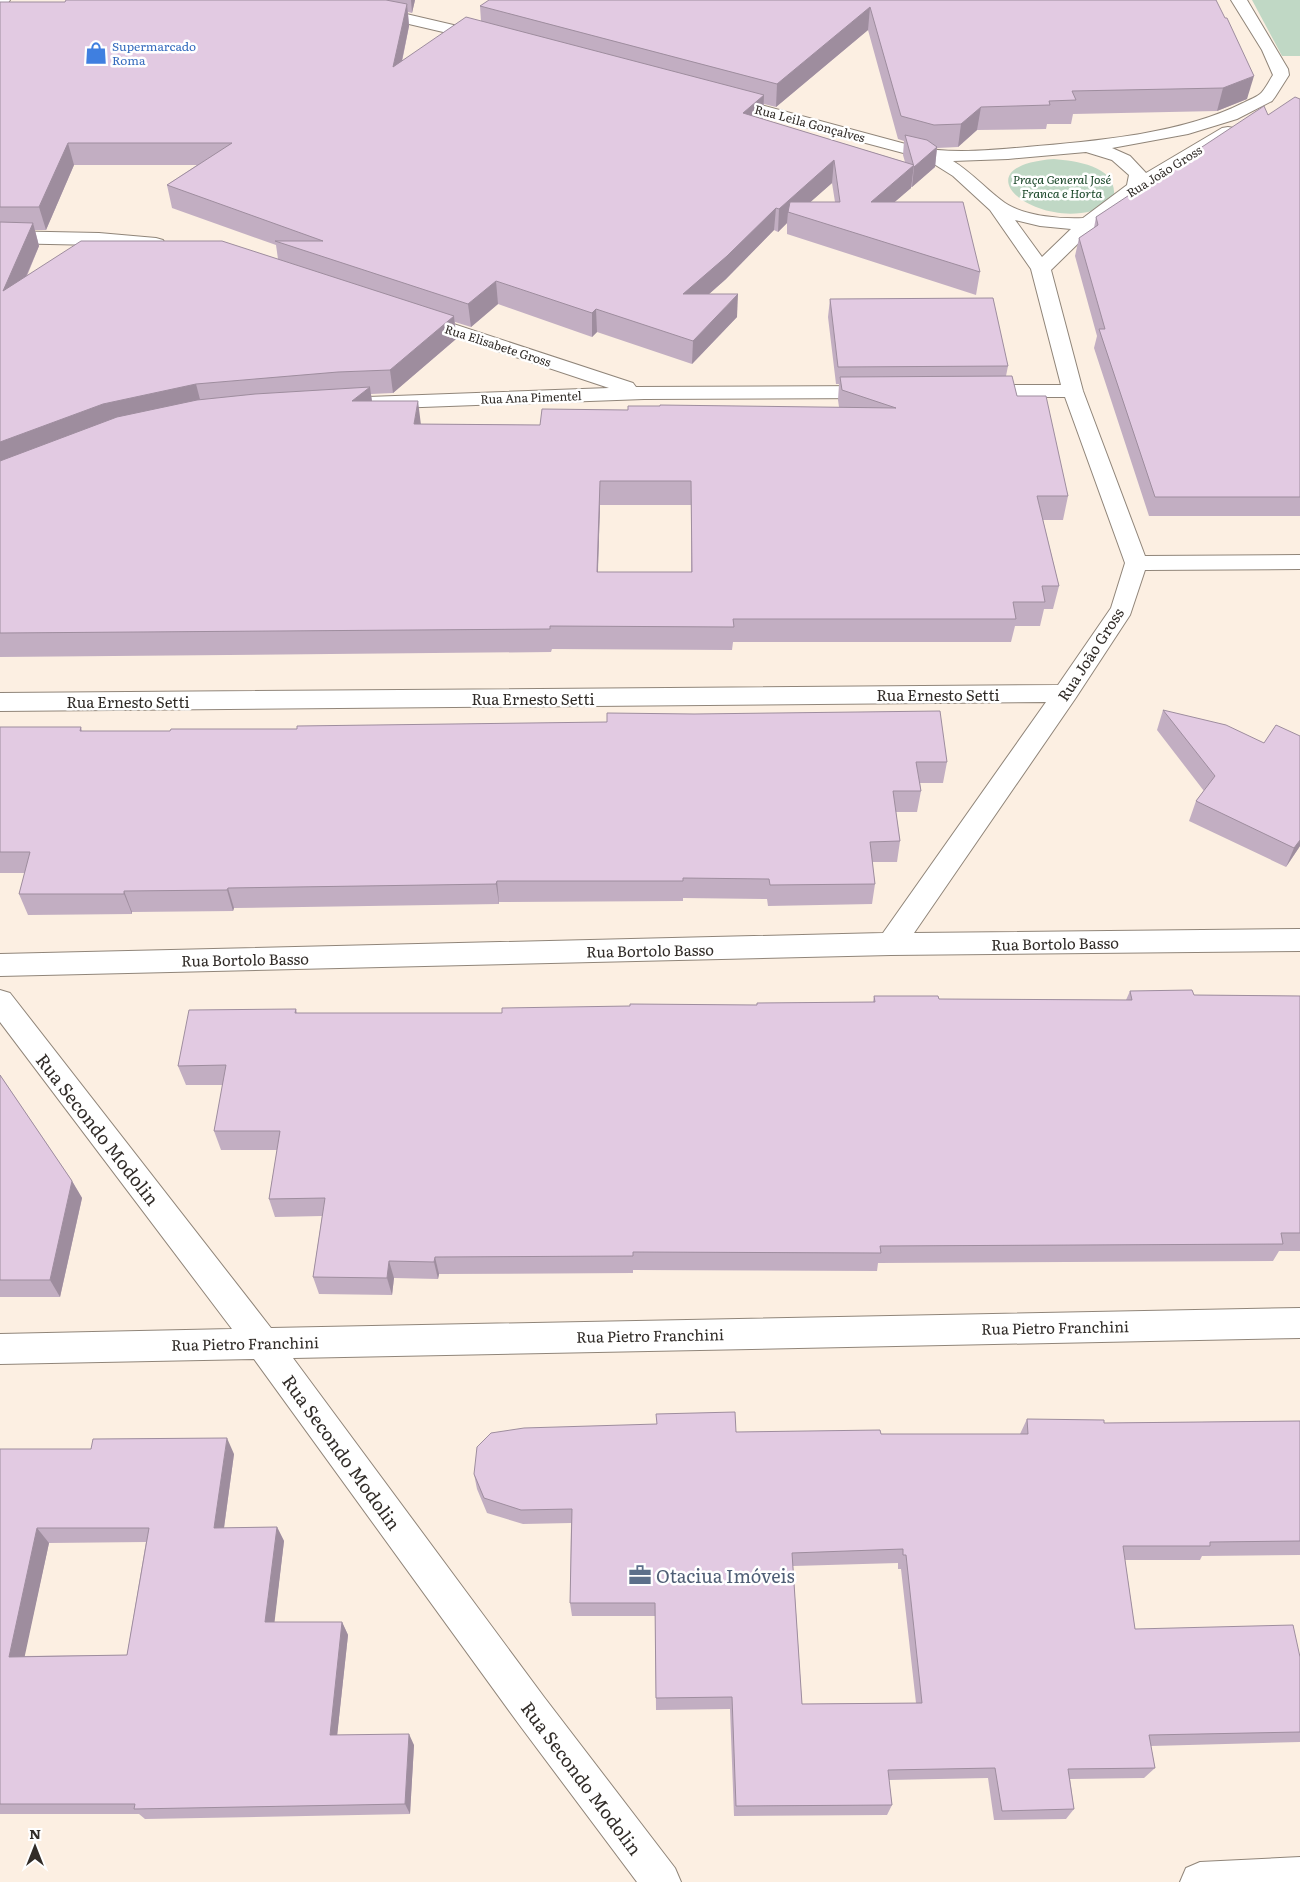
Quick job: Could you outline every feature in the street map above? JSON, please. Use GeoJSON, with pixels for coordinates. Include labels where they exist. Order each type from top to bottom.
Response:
{"type":"FeatureCollection","features":[{"type":"Feature","properties":{"kind":"street"},"geometry":{"type":"LineString","coordinates":[[1239,0],[1275,61],[1298,68]]}},
{"type":"Feature","properties":{"kind":"street"},"geometry":{"type":"LineString","coordinates":[[357,9],[452,28],[500,41]]}},
{"type":"Feature","properties":{"kind":"street","name":"Rua Leila Gonçalves"},"geometry":{"type":"LineString","coordinates":[[711,97],[932,155],[989,156],[1090,147],[1163,135],[1211,122],[1259,102],[1277,88],[1281,74],[1275,61]]}},
{"type":"Feature","properties":{"kind":"street","name":"Rua João Gross"},"geometry":{"type":"LineString","coordinates":[[1040,269],[1087,224],[1135,187],[1284,99]]}},
{"type":"Feature","properties":{"kind":"street"},"geometry":{"type":"LineString","coordinates":[[1090,147],[1113,153],[1130,163],[1138,175],[1135,187]]}},
{"type":"Feature","properties":{"kind":"street"},"geometry":{"type":"LineString","coordinates":[[932,155],[960,172],[996,206],[1040,269],[1074,391],[1136,563],[1300,562]]}},
{"type":"Feature","properties":{"kind":"street"},"geometry":{"type":"LineString","coordinates":[[996,206],[1015,215],[1038,221],[1062,224],[1087,224]]}},
{"type":"Feature","properties":{"kind":"street"},"geometry":{"type":"LineString","coordinates":[[0,237],[99,239],[170,246]]}},
{"type":"Feature","properties":{"kind":"street","name":"Rua Elisabete Gross"},"geometry":{"type":"LineString","coordinates":[[398,312],[644,393]]}},
{"type":"Feature","properties":{"kind":"street"},"geometry":{"type":"LineString","coordinates":[[954,391],[1074,391]]}},
{"type":"Feature","properties":{"kind":"street","name":"Rua Ana Pimentel"},"geometry":{"type":"LineString","coordinates":[[352,403],[644,393],[894,392]]}},
{"type":"Feature","properties":{"kind":"street","name":"Rua João Gross"},"geometry":{"type":"LineString","coordinates":[[891,944],[1066,693],[1122,609],[1136,563]]}},
{"type":"Feature","properties":{"kind":"street","name":"Rua Ernesto Setti"},"geometry":{"type":"LineString","coordinates":[[0,702],[1066,693]]}},
{"type":"Feature","properties":{"kind":"street","name":"Rua Bortolo Basso"},"geometry":{"type":"LineString","coordinates":[[0,965],[891,944],[1300,940]]}},
{"type":"Feature","properties":{"kind":"street","name":"Rua Secondo Modolin"},"geometry":{"type":"LineString","coordinates":[[0,1001],[262,1343],[531,1710],[661,1882]]}},
{"type":"Feature","properties":{"kind":"street","name":"Rua Pietro Franchini"},"geometry":{"type":"LineString","coordinates":[[0,1348],[1300,1323]]}},
{"type":"Feature","properties":{"kind":"street"},"geometry":{"type":"LineString","coordinates":[[1200,1882],[1300,1877]]}},
{"type":"Feature","properties":{"kind":"green space"},"geometry":{"type":"Polygon","coordinates":[[[1252,0],[1300,0],[1300,56],[1282,56],[1252,0]]]}},
{"type":"Feature","properties":{"kind":"green space","name":"Praça General José Franca e Horta"},"geometry":{"type":"Polygon","coordinates":[[[1054,159],[1074,161],[1094,167],[1109,178],[1113,186],[1114,196],[1092,211],[1069,214],[1047,211],[1028,203],[1014,194],[1008,183],[1012,172],[1026,164],[1054,159]]]}},
{"type":"Feature","properties":{"kind":"building"},"geometry":{"type":"Polygon","coordinates":[[[66,0],[386,0],[407,4],[393,67],[466,17],[764,95],[743,113],[914,165],[871,202],[963,202],[980,272],[788,212],[790,202],[840,202],[834,160],[779,209],[776,208],[727,256],[683,294],[738,294],[693,341],[596,309],[592,313],[496,281],[468,304],[275,241],[323,241],[167,185],[232,143],[68,143],[39,207],[0,207],[0,2],[65,2],[66,0]]]}},
{"type":"Feature","properties":{"kind":"building"},"geometry":{"type":"Polygon","coordinates":[[[489,0],[1216,0],[1225,18],[1227,18],[1254,76],[1223,88],[1072,91],[1076,100],[1049,101],[1050,105],[981,107],[961,124],[934,125],[901,116],[870,7],[777,84],[480,6],[489,0]]]}},
{"type":"Feature","properties":{"kind":"building"},"geometry":{"type":"Polygon","coordinates":[[[1295,97],[1300,99],[1300,497],[1155,497],[1099,329],[1105,329],[1079,238],[1098,225],[1096,217],[1264,106],[1268,115],[1295,97]]]}},
{"type":"Feature","properties":{"kind":"building"},"geometry":{"type":"Polygon","coordinates":[[[905,135],[927,140],[937,147],[914,167],[905,135]]]}},
{"type":"Feature","properties":{"kind":"building"},"geometry":{"type":"Polygon","coordinates":[[[0,222],[33,223],[3,291],[81,241],[222,241],[454,316],[390,370],[338,372],[196,384],[103,404],[0,442],[0,222]]]}},
{"type":"Feature","properties":{"kind":"building"},"geometry":{"type":"Polygon","coordinates":[[[993,298],[1008,366],[838,367],[830,299],[993,298]]]}},
{"type":"Feature","properties":{"kind":"building"},"geometry":{"type":"Polygon","coordinates":[[[1012,376],[1017,396],[1046,396],[1068,496],[1037,496],[1059,586],[1042,586],[1045,602],[1013,602],[1016,619],[733,619],[734,627],[550,626],[550,629],[0,633],[0,461],[117,417],[197,400],[255,394],[370,387],[352,401],[418,401],[414,424],[540,425],[542,409],[628,410],[628,406],[896,408],[842,390],[840,377],[1012,376]],[[600,481],[597,572],[692,572],[691,481],[600,481]]]}},
{"type":"Feature","properties":{"kind":"building"},"geometry":{"type":"Polygon","coordinates":[[[1163,710],[1226,725],[1264,743],[1276,725],[1300,736],[1300,840],[1294,848],[1196,801],[1215,776],[1163,710]]]}},
{"type":"Feature","properties":{"kind":"building"},"geometry":{"type":"Polygon","coordinates":[[[940,711],[947,762],[916,762],[921,791],[893,791],[900,841],[870,842],[875,884],[770,885],[769,879],[683,878],[683,881],[497,881],[496,884],[228,888],[227,890],[124,891],[124,894],[19,894],[30,852],[0,852],[0,727],[81,727],[80,731],[297,729],[297,726],[607,722],[607,713],[694,714],[940,711]]]}},
{"type":"Feature","properties":{"kind":"building"},"geometry":{"type":"Polygon","coordinates":[[[1192,990],[1194,995],[1300,996],[1300,1233],[1281,1233],[1283,1244],[880,1246],[881,1253],[633,1252],[633,1256],[435,1257],[434,1262],[389,1261],[387,1278],[313,1277],[325,1198],[269,1199],[280,1131],[214,1131],[226,1065],[178,1066],[189,1010],[296,1009],[295,1013],[502,1013],[502,1008],[630,1006],[630,1004],[757,1005],[757,1003],[875,1002],[874,996],[938,996],[939,999],[1132,1000],[1130,991],[1192,990]]]}},
{"type":"Feature","properties":{"kind":"building"},"geometry":{"type":"Polygon","coordinates":[[[0,1075],[72,1181],[50,1280],[0,1280],[0,1075]]]}},
{"type":"Feature","properties":{"kind":"building"},"geometry":{"type":"Polygon","coordinates":[[[735,1412],[736,1432],[880,1430],[881,1434],[1028,1434],[1027,1419],[1104,1420],[1104,1423],[1300,1421],[1300,1541],[1210,1542],[1210,1546],[1123,1546],[1135,1629],[1293,1625],[1300,1657],[1300,1732],[1149,1735],[1155,1768],[1068,1769],[1074,1809],[1002,1811],[995,1768],[888,1770],[892,1805],[736,1806],[732,1697],[656,1698],[655,1603],[570,1603],[572,1509],[521,1510],[484,1498],[474,1474],[477,1447],[491,1433],[524,1428],[657,1424],[656,1414],[735,1412]],[[903,1549],[792,1553],[802,1704],[922,1703],[906,1555],[903,1555],[903,1549]]]}},
{"type":"Feature","properties":{"kind":"building"},"geometry":{"type":"Polygon","coordinates":[[[227,1438],[214,1528],[277,1527],[265,1622],[342,1622],[330,1735],[409,1734],[405,1804],[134,1809],[135,1804],[0,1804],[0,1449],[91,1449],[93,1439],[227,1438]],[[37,1528],[9,1657],[127,1655],[149,1528],[37,1528]]]}},
{"type":"Feature","properties":{"kind":"place","name":"Supermarcado Roma"},"geometry":{"type":"Point","coordinates":[96,53]}},
{"type":"Feature","properties":{"kind":"place","name":"Otaciua Imóveis"},"geometry":{"type":"Point","coordinates":[640,1575]}}]}
